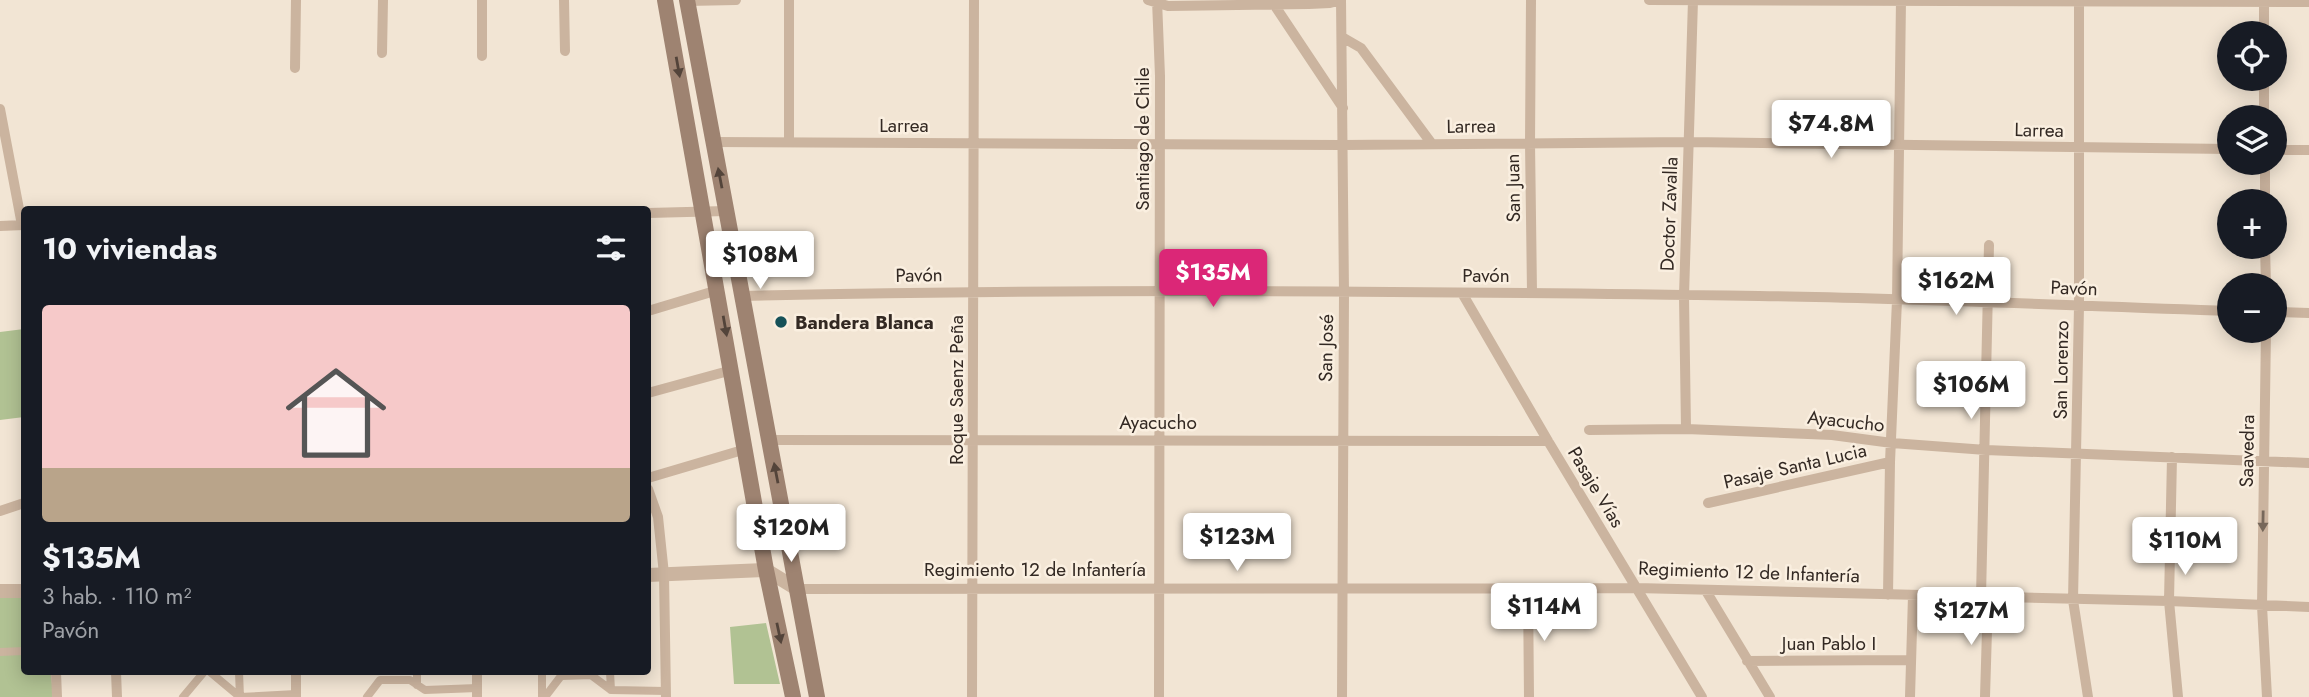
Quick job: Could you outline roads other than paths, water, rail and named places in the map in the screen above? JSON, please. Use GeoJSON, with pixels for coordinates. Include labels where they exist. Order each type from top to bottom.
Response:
{"type":"FeatureCollection","features":[{"type":"Feature","properties":{"kind":"main road"},"geometry":{"type":"LineString","coordinates":[[665,0],[733,370],[766,570],[793,697]]}},
{"type":"Feature","properties":{"kind":"main road"},"geometry":{"type":"LineString","coordinates":[[687,0],[817,697]]}},
{"type":"Feature","properties":{"kind":"street"},"geometry":{"type":"LineString","coordinates":[[295,68],[296,0]]}},
{"type":"Feature","properties":{"kind":"street"},"geometry":{"type":"LineString","coordinates":[[382,53],[383,0]]}},
{"type":"Feature","properties":{"kind":"street"},"geometry":{"type":"LineString","coordinates":[[482,0],[482,56]]}},
{"type":"Feature","properties":{"kind":"street"},"geometry":{"type":"LineString","coordinates":[[564,0],[565,51]]}},
{"type":"Feature","properties":{"kind":"street"},"geometry":{"type":"LineString","coordinates":[[687,0],[736,0]]}},
{"type":"Feature","properties":{"kind":"street"},"geometry":{"type":"LineString","coordinates":[[789,0],[789,142]]}},
{"type":"Feature","properties":{"kind":"street","name":"Roque Saenz Peña"},"geometry":{"type":"LineString","coordinates":[[972,697],[974,0]]}},
{"type":"Feature","properties":{"kind":"street"},"geometry":{"type":"LineString","coordinates":[[1154,1],[1168,6],[1330,3],[1341,0]]}},
{"type":"Feature","properties":{"kind":"street","name":"San José"},"geometry":{"type":"LineString","coordinates":[[1341,0],[1344,293],[1342,697]]}},
{"type":"Feature","properties":{"kind":"street","name":"San Juan"},"geometry":{"type":"LineString","coordinates":[[1531,0],[1532,292]]}},
{"type":"Feature","properties":{"kind":"street"},"geometry":{"type":"LineString","coordinates":[[1649,0],[2309,2]]}},
{"type":"Feature","properties":{"kind":"street","name":"Doctor Zavalla"},"geometry":{"type":"LineString","coordinates":[[1686,429],[1684,296],[1693,0]]}},
{"type":"Feature","properties":{"kind":"street"},"geometry":{"type":"LineString","coordinates":[[1888,595],[1897,300],[1901,0]]}},
{"type":"Feature","properties":{"kind":"street","name":"San Lorenzo"},"geometry":{"type":"LineString","coordinates":[[2079,0],[2079,306],[2073,600],[2088,697]]}},
{"type":"Feature","properties":{"kind":"street","name":"Santiago de Chile"},"geometry":{"type":"LineString","coordinates":[[1154,1],[1160,143],[1159,697]]}},
{"type":"Feature","properties":{"kind":"street"},"geometry":{"type":"LineString","coordinates":[[2264,1],[2264,21]]}},
{"type":"Feature","properties":{"kind":"street"},"geometry":{"type":"LineString","coordinates":[[1272,3],[1343,108]]}},
{"type":"Feature","properties":{"kind":"street"},"geometry":{"type":"LineString","coordinates":[[1342,37],[1361,48],[1432,144]]}},
{"type":"Feature","properties":{"kind":"street"},"geometry":{"type":"LineString","coordinates":[[0,109],[21,215]]}},
{"type":"Feature","properties":{"kind":"street","name":"Larrea"},"geometry":{"type":"LineString","coordinates":[[713,142],[1343,145],[1690,142],[2217,149]]}},
{"type":"Feature","properties":{"kind":"street"},"geometry":{"type":"LineString","coordinates":[[2287,150],[2309,150]]}},
{"type":"Feature","properties":{"kind":"street"},"geometry":{"type":"LineString","coordinates":[[651,213],[726,211]]}},
{"type":"Feature","properties":{"kind":"street"},"geometry":{"type":"LineString","coordinates":[[0,226],[21,225]]}},
{"type":"Feature","properties":{"kind":"street"},"geometry":{"type":"LineString","coordinates":[[1985,697],[1989,245]]}},
{"type":"Feature","properties":{"kind":"street"},"geometry":{"type":"LineString","coordinates":[[651,310],[718,290]]}},
{"type":"Feature","properties":{"kind":"street","name":"Pavón"},"geometry":{"type":"LineString","coordinates":[[742,296],[974,292],[1532,292],[1989,302],[2217,311]]}},
{"type":"Feature","properties":{"kind":"street","name":"Pasaje Vías"},"geometry":{"type":"LineString","coordinates":[[1462,293],[1636,588],[1697,684],[1702,697]]}},
{"type":"Feature","properties":{"kind":"street"},"geometry":{"type":"LineString","coordinates":[[2287,312],[2309,313]]}},
{"type":"Feature","properties":{"kind":"street","name":"Saavedra"},"geometry":{"type":"LineString","coordinates":[[2266,343],[2262,606],[2267,697]]}},
{"type":"Feature","properties":{"kind":"street"},"geometry":{"type":"LineString","coordinates":[[651,392],[733,370]]}},
{"type":"Feature","properties":{"kind":"street","name":"Ayacucho"},"geometry":{"type":"LineString","coordinates":[[1589,430],[1686,429],[1832,435],[1892,443],[1986,450],[2309,463]]}},
{"type":"Feature","properties":{"kind":"street","name":"Ayacucho"},"geometry":{"type":"LineString","coordinates":[[769,440],[1548,441]]}},
{"type":"Feature","properties":{"kind":"street"},"geometry":{"type":"LineString","coordinates":[[651,477],[746,449]]}},
{"type":"Feature","properties":{"kind":"street"},"geometry":{"type":"LineString","coordinates":[[2172,457],[2169,601],[2178,697]]}},
{"type":"Feature","properties":{"kind":"street","name":"Pasaje Santa Lucia"},"geometry":{"type":"LineString","coordinates":[[1708,503],[1890,462]]}},
{"type":"Feature","properties":{"kind":"street"},"geometry":{"type":"LineString","coordinates":[[544,697],[561,676],[591,675],[611,690],[666,694],[664,574],[658,517],[651,497]]}},
{"type":"Feature","properties":{"kind":"street"},"geometry":{"type":"LineString","coordinates":[[0,511],[21,504]]}},
{"type":"Feature","properties":{"kind":"street"},"geometry":{"type":"LineString","coordinates":[[651,575],[766,570],[797,589]]}},
{"type":"Feature","properties":{"kind":"street"},"geometry":{"type":"LineString","coordinates":[[1528,588],[1529,697]]}},
{"type":"Feature","properties":{"kind":"street","name":"Regimiento 12 de Infantería"},"geometry":{"type":"LineString","coordinates":[[797,589],[1636,588],[2309,607]]}},
{"type":"Feature","properties":{"kind":"street"},"geometry":{"type":"LineString","coordinates":[[0,591],[21,591]]}},
{"type":"Feature","properties":{"kind":"street"},"geometry":{"type":"LineString","coordinates":[[1706,591],[1770,697]]}},
{"type":"Feature","properties":{"kind":"street"},"geometry":{"type":"LineString","coordinates":[[1910,697],[1913,596]]}},
{"type":"Feature","properties":{"kind":"street"},"geometry":{"type":"LineString","coordinates":[[0,652],[21,651]]}},
{"type":"Feature","properties":{"kind":"street","name":"Juan Pablo I"},"geometry":{"type":"LineString","coordinates":[[1747,661],[1911,660]]}},
{"type":"Feature","properties":{"kind":"street"},"geometry":{"type":"LineString","coordinates":[[56,675],[57,697]]}},
{"type":"Feature","properties":{"kind":"street"},"geometry":{"type":"LineString","coordinates":[[116,675],[117,697]]}},
{"type":"Feature","properties":{"kind":"street"},"geometry":{"type":"LineString","coordinates":[[183,697],[201,675]]}},
{"type":"Feature","properties":{"kind":"street"},"geometry":{"type":"LineString","coordinates":[[214,675],[240,696],[296,696],[296,675]]}},
{"type":"Feature","properties":{"kind":"street"},"geometry":{"type":"LineString","coordinates":[[239,675],[240,696]]}},
{"type":"Feature","properties":{"kind":"street"},"geometry":{"type":"LineString","coordinates":[[417,675],[417,685]]}},
{"type":"Feature","properties":{"kind":"street"},"geometry":{"type":"LineString","coordinates":[[368,697],[380,680],[410,680],[425,690],[477,693],[477,675]]}},
{"type":"Feature","properties":{"kind":"street"},"geometry":{"type":"LineString","coordinates":[[542,675],[544,697]]}},
{"type":"Feature","properties":{"kind":"street"},"geometry":{"type":"LineString","coordinates":[[610,675],[611,690]]}},
{"type":"Feature","properties":{"kind":"place","name":"Bandera Blanca"},"geometry":{"type":"Point","coordinates":[781,322]}}]}
